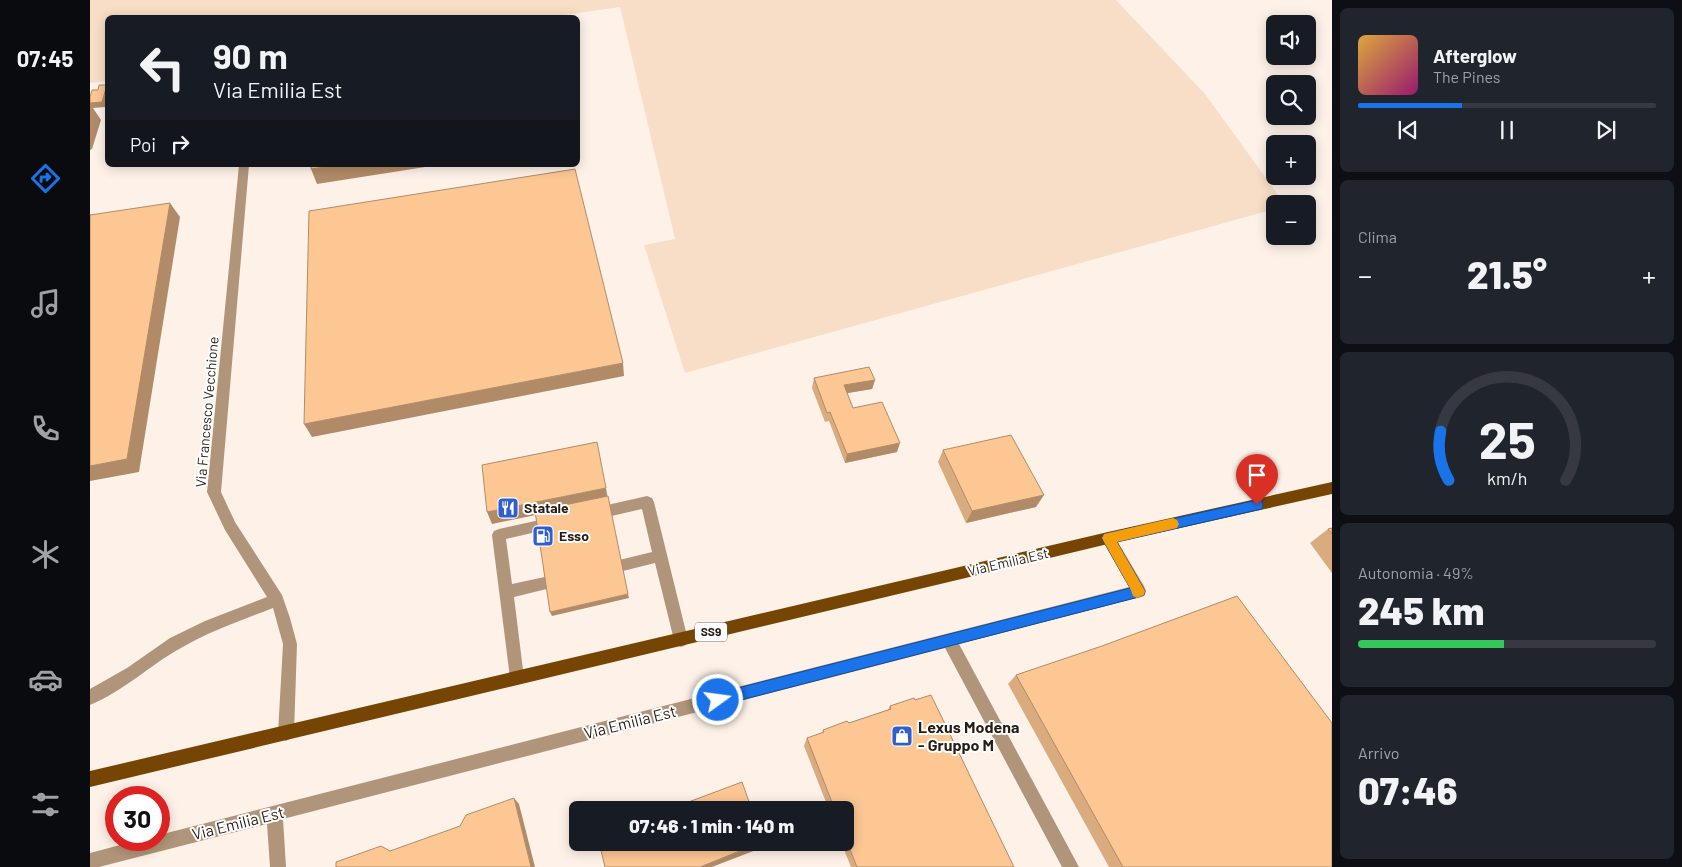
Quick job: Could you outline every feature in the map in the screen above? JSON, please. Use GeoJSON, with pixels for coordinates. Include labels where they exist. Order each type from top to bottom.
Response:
{"type":"FeatureCollection","features":[{"type":"Feature","properties":{"kind":"main road","name":"Via Emilia Est"},"geometry":{"type":"LineString","coordinates":[[90,779],[1108,538],[1332,488]]}},
{"type":"Feature","properties":{"kind":"street","name":"Via Francesco Vecchione"},"geometry":{"type":"LineString","coordinates":[[244,167],[214,492],[230,526],[277,600],[290,644],[286,732]]}},
{"type":"Feature","properties":{"kind":"street"},"geometry":{"type":"LineString","coordinates":[[582,517],[647,502],[681,640]]}},
{"type":"Feature","properties":{"kind":"street"},"geometry":{"type":"LineString","coordinates":[[517,678],[499,535],[564,521]]}},
{"type":"Feature","properties":{"kind":"street","name":"Via Emilia Est"},"geometry":{"type":"LineString","coordinates":[[90,861],[1139,591],[1108,538]]}},
{"type":"Feature","properties":{"kind":"street"},"geometry":{"type":"LineString","coordinates":[[593,572],[660,556]]}},
{"type":"Feature","properties":{"kind":"street"},"geometry":{"type":"LineString","coordinates":[[506,592],[574,577]]}},
{"type":"Feature","properties":{"kind":"street"},"geometry":{"type":"LineString","coordinates":[[90,697],[132,673],[175,643],[210,626],[277,600]]}},
{"type":"Feature","properties":{"kind":"street"},"geometry":{"type":"LineString","coordinates":[[949,640],[1071,867]]}},
{"type":"Feature","properties":{"kind":"street"},"geometry":{"type":"LineString","coordinates":[[274,814],[278,867]]}},
{"type":"Feature","properties":{"kind":"shaded area"},"geometry":{"type":"Polygon","coordinates":[[[90,0],[1116,0],[1205,94],[1266,178],[1266,185],[1271,185],[1278,195],[1266,195],[1266,212],[685,373],[644,245],[675,239],[620,7],[565,15],[105,15],[105,81],[90,83],[90,0]]]}},
{"type":"Feature","properties":{"kind":"building"},"geometry":{"type":"Polygon","coordinates":[[[99,85],[105,85],[102,102],[90,103],[92,90],[98,90],[99,85]]]}},
{"type":"Feature","properties":{"kind":"building"},"geometry":{"type":"Polygon","coordinates":[[[575,169],[623,363],[304,424],[309,211],[575,169]]]}},
{"type":"Feature","properties":{"kind":"building"},"geometry":{"type":"Polygon","coordinates":[[[170,203],[127,459],[90,466],[90,215],[170,203]]]}},
{"type":"Feature","properties":{"kind":"building"},"geometry":{"type":"Polygon","coordinates":[[[869,367],[875,380],[844,385],[853,408],[882,402],[900,443],[847,454],[830,412],[827,413],[814,378],[869,367]]]}},
{"type":"Feature","properties":{"kind":"building"},"geometry":{"type":"Polygon","coordinates":[[[1011,435],[1044,495],[972,511],[943,450],[1011,435]]]}},
{"type":"Feature","properties":{"kind":"building"},"geometry":{"type":"Polygon","coordinates":[[[597,442],[606,488],[487,512],[482,465],[597,442]]]}},
{"type":"Feature","properties":{"kind":"building"},"geometry":{"type":"Polygon","coordinates":[[[608,496],[628,594],[550,612],[535,511],[608,496]]]}},
{"type":"Feature","properties":{"kind":"building"},"geometry":{"type":"Polygon","coordinates":[[[1237,596],[1332,723],[1332,867],[1123,867],[1016,675],[1102,646],[1237,596]]]}},
{"type":"Feature","properties":{"kind":"building"},"geometry":{"type":"Polygon","coordinates":[[[931,695],[1014,867],[857,867],[851,851],[854,851],[854,801],[832,801],[807,738],[847,721],[849,723],[891,709],[890,706],[914,698],[915,700],[931,695]]]}},
{"type":"Feature","properties":{"kind":"building"},"geometry":{"type":"Polygon","coordinates":[[[742,782],[749,801],[691,801],[742,782]]]}},
{"type":"Feature","properties":{"kind":"building"},"geometry":{"type":"Polygon","coordinates":[[[514,798],[531,867],[336,867],[336,862],[381,846],[390,851],[460,826],[466,815],[514,798]]]}},
{"type":"Feature","properties":{"kind":"building"},"geometry":{"type":"Polygon","coordinates":[[[601,851],[740,851],[700,867],[605,867],[601,851]]]}},
{"type":"Feature","properties":{"kind":"slow traffic"},"geometry":{"type":"LineString","coordinates":[[1137,592],[1139,591],[1108,538],[1173,524]]}},
{"type":"Feature","properties":{"kind":"place","name":"Statale"},"geometry":{"type":"Point","coordinates":[508,508]}},
{"type":"Feature","properties":{"kind":"place","name":"Esso"},"geometry":{"type":"Point","coordinates":[543,536]}},
{"type":"Feature","properties":{"kind":"place","name":"Lexus Modena - Gruppo M"},"geometry":{"type":"Point","coordinates":[902,736]}},
{"type":"Feature","properties":{"kind":"route"},"geometry":{"type":"LineString","coordinates":[[718,700],[1139,591],[1108,538],[1257,505]]}}]}
